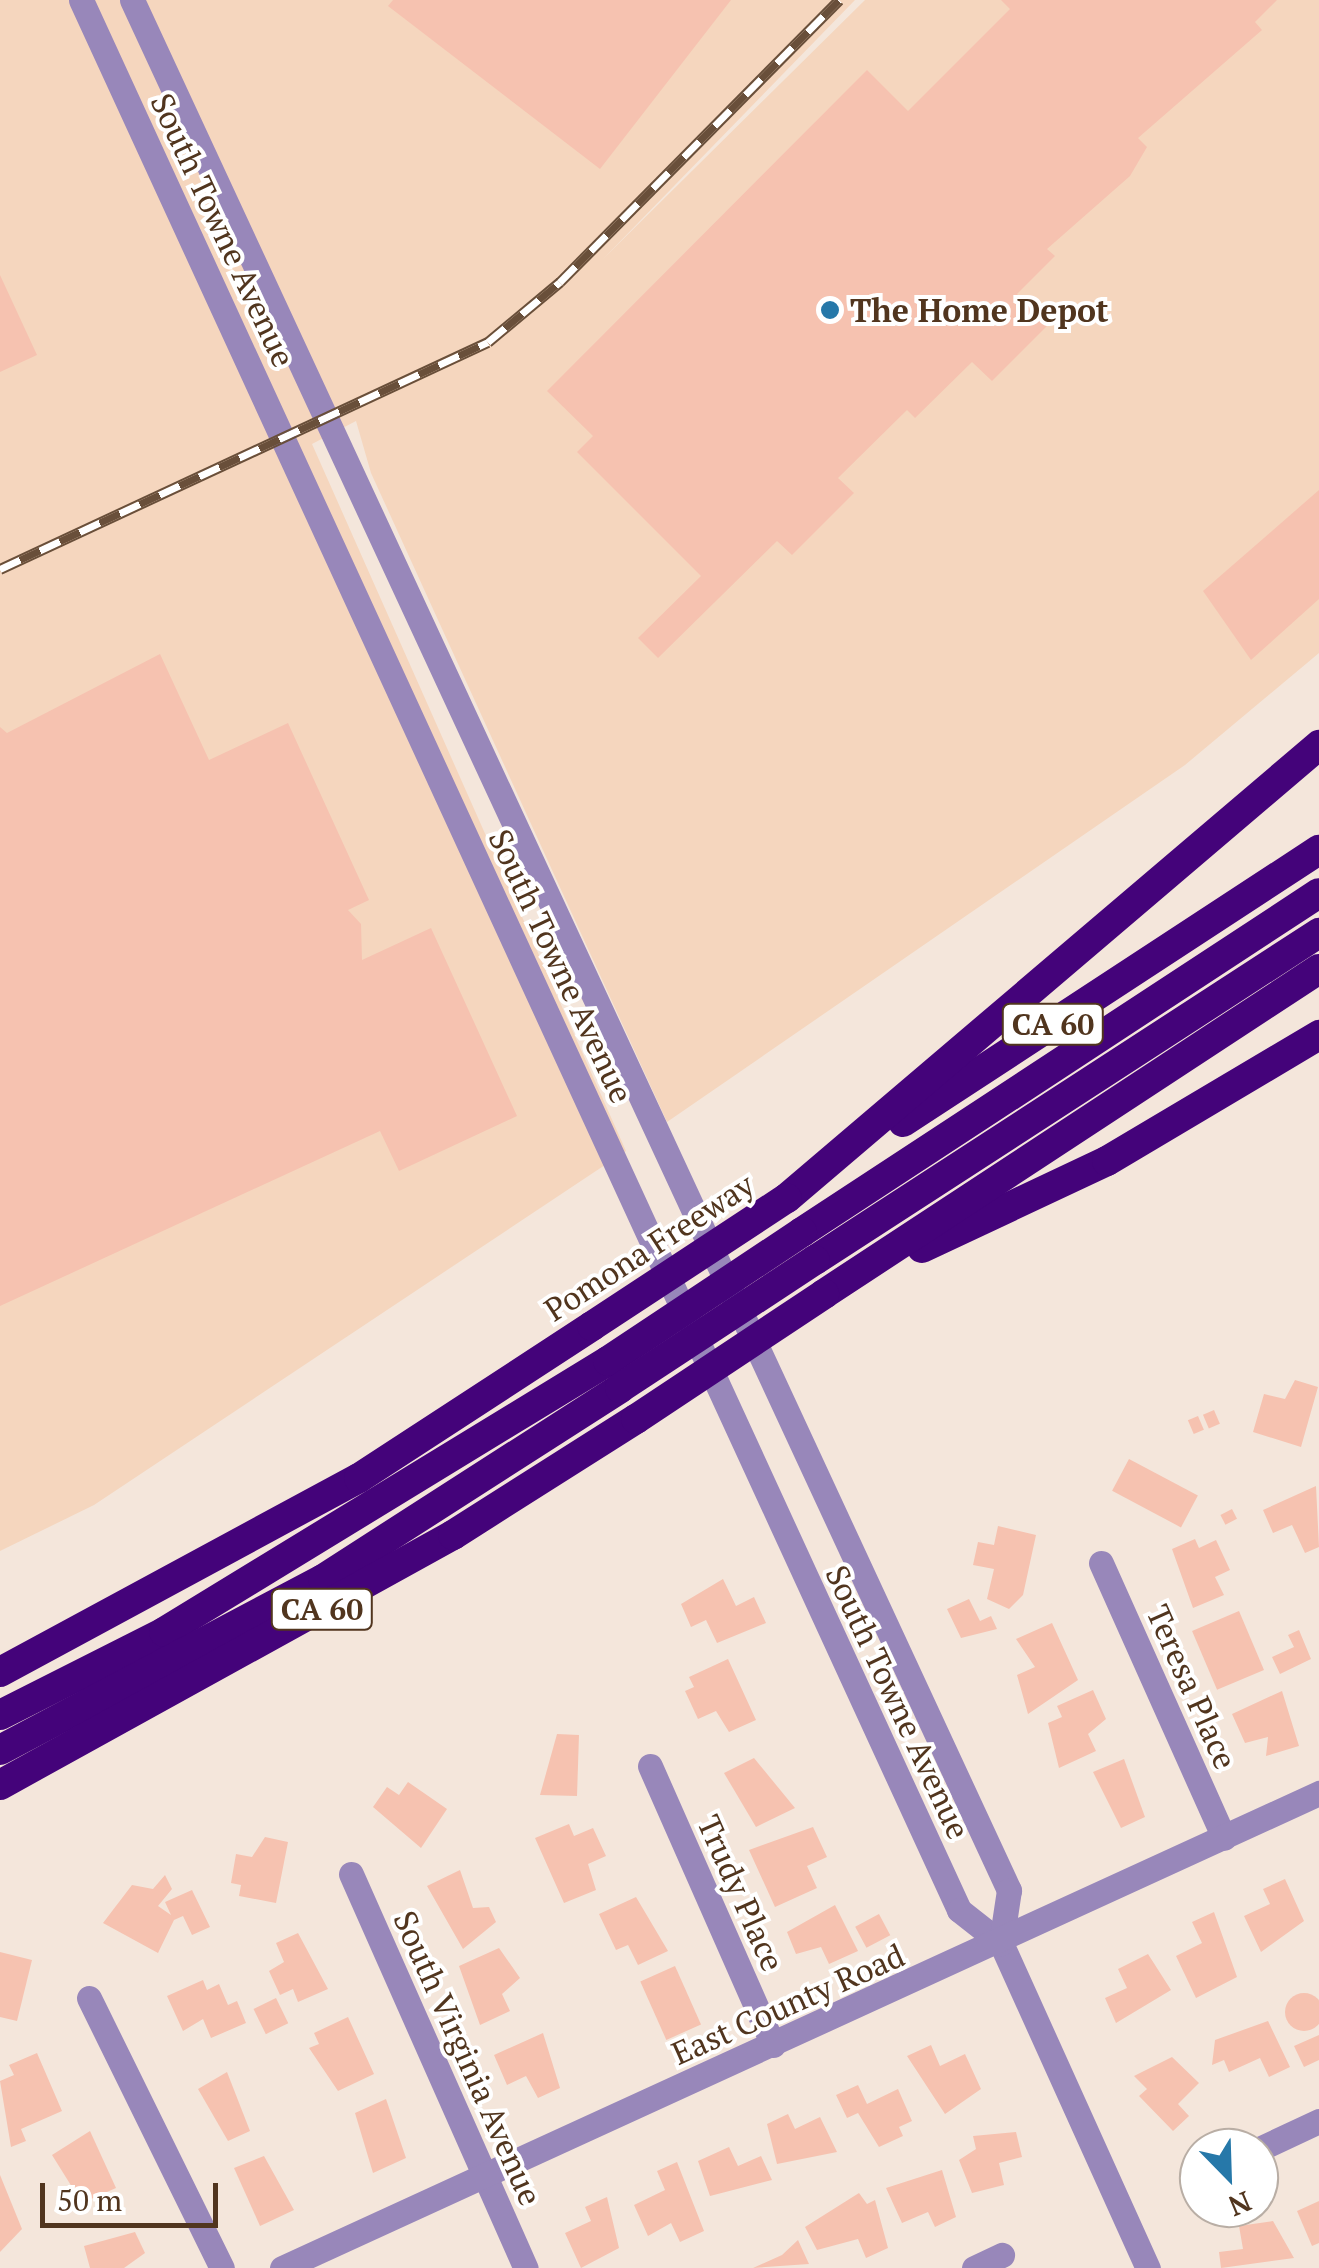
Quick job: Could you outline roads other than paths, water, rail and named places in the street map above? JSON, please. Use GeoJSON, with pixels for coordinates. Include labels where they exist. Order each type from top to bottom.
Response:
{"type":"FeatureCollection","features":[{"type":"Feature","properties":{"kind":"highway"},"geometry":{"type":"LineString","coordinates":[[787,1198],[1319,746]]}},
{"type":"Feature","properties":{"kind":"highway","name":"Pomona Freeway"},"geometry":{"type":"LineString","coordinates":[[0,1672],[358,1478],[1319,850]]}},
{"type":"Feature","properties":{"kind":"highway"},"geometry":{"type":"LineString","coordinates":[[0,1750],[324,1579],[614,1374],[802,1232],[1319,893]]}},
{"type":"Feature","properties":{"kind":"highway"},"geometry":{"type":"LineString","coordinates":[[0,1715],[164,1632],[815,1260],[1319,933]]}},
{"type":"Feature","properties":{"kind":"highway","name":"CA 60"},"geometry":{"type":"LineString","coordinates":[[0,1785],[452,1535],[636,1420],[1319,968]]}},
{"type":"Feature","properties":{"kind":"highway"},"geometry":{"type":"LineString","coordinates":[[824,1294],[1107,1161],[1319,1035]]}},
{"type":"Feature","properties":{"kind":"street","name":"South Towne Avenue"},"geometry":{"type":"LineString","coordinates":[[81,0],[958,1910],[1001,1944],[1148,2268]]}},
{"type":"Feature","properties":{"kind":"street","name":"South Towne Avenue"},"geometry":{"type":"LineString","coordinates":[[132,0],[1009,1890],[1001,1944]]}},
{"type":"Feature","properties":{"kind":"street","name":"Teresa Place"},"geometry":{"type":"LineString","coordinates":[[1100,1563],[1224,1838]]}},
{"type":"Feature","properties":{"kind":"street","name":"Trudy Place"},"geometry":{"type":"LineString","coordinates":[[650,1766],[773,2045]]}},
{"type":"Feature","properties":{"kind":"street","name":"East County Road"},"geometry":{"type":"LineString","coordinates":[[282,2268],[486,2181],[1319,1793]]}},
{"type":"Feature","properties":{"kind":"street","name":"South Virginia Avenue"},"geometry":{"type":"LineString","coordinates":[[351,1874],[526,2268]]}},
{"type":"Feature","properties":{"kind":"street"},"geometry":{"type":"LineString","coordinates":[[90,1998],[222,2268]]}},
{"type":"Feature","properties":{"kind":"street"},"geometry":{"type":"LineString","coordinates":[[1279,2140],[1319,2121]]}},
{"type":"Feature","properties":{"kind":"street"},"geometry":{"type":"LineString","coordinates":[[974,2268],[1002,2255]]}},
{"type":"Feature","properties":{"kind":"railway"},"geometry":{"type":"LineString","coordinates":[[0,569],[488,342],[560,282],[839,0]]}},
{"type":"Feature","properties":{"kind":"place","name":"The Home Depot"},"geometry":{"type":"Point","coordinates":[830,310]}}]}
